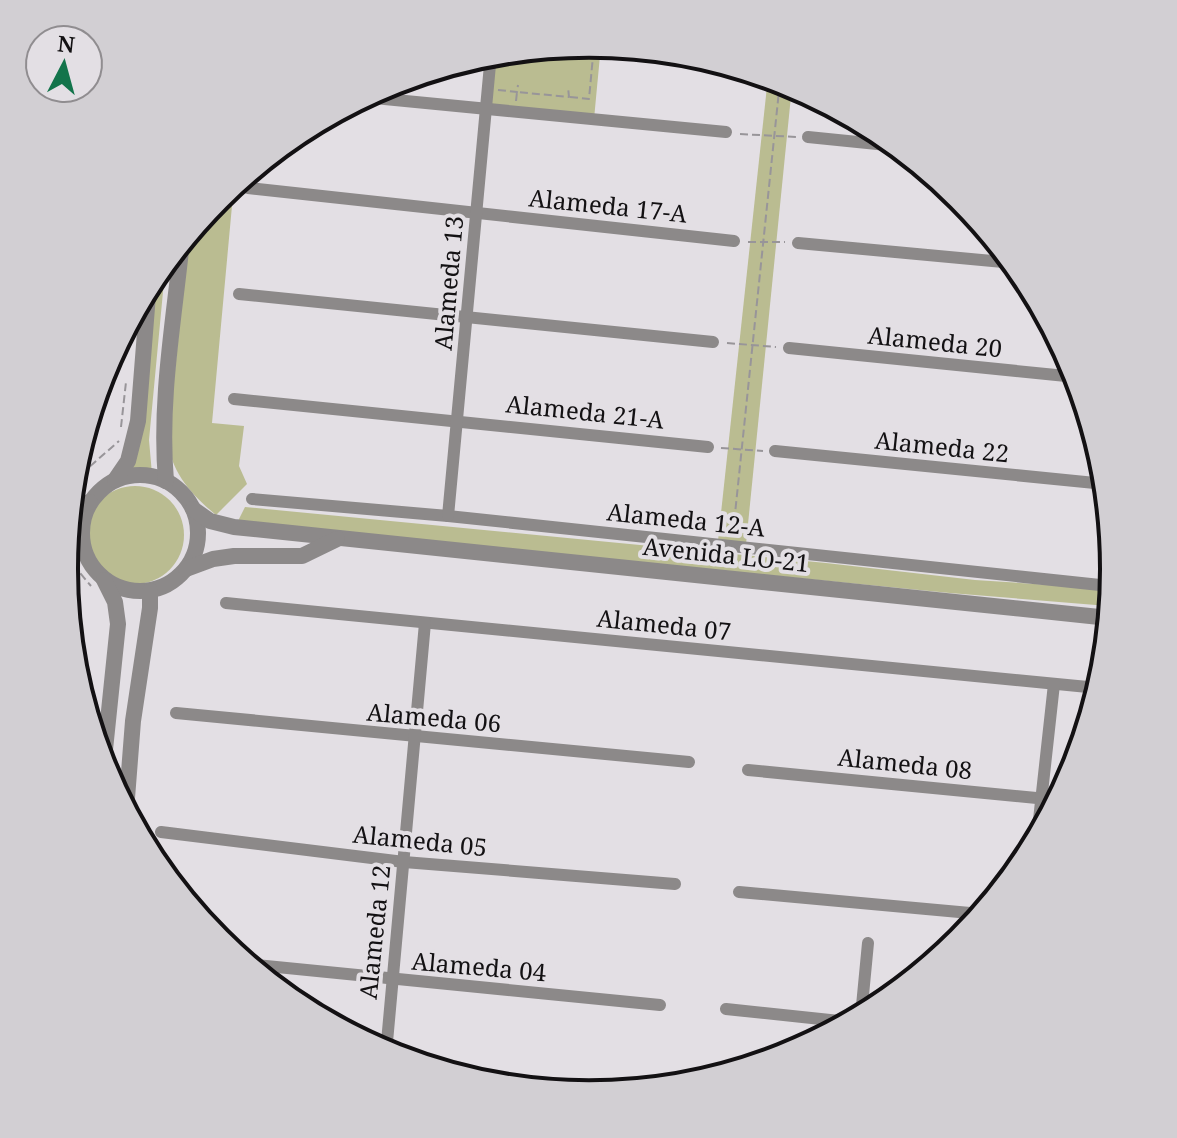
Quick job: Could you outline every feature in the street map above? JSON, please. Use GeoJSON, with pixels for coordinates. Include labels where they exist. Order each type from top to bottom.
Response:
{"type":"FeatureCollection","features":[{"type":"Feature","properties":{"kind":"street","name":"Alameda 13"},"geometry":{"type":"LineString","coordinates":[[448,516],[490,68]]}},
{"type":"Feature","properties":{"kind":"street"},"geometry":{"type":"LineString","coordinates":[[387,100],[726,132]]}},
{"type":"Feature","properties":{"kind":"street"},"geometry":{"type":"LineString","coordinates":[[808,137],[871,143]]}},
{"type":"Feature","properties":{"kind":"street","name":"Alameda 17-A"},"geometry":{"type":"LineString","coordinates":[[249,188],[734,241]]}},
{"type":"Feature","properties":{"kind":"street"},"geometry":{"type":"LineString","coordinates":[[798,243],[996,261]]}},
{"type":"Feature","properties":{"kind":"street"},"geometry":{"type":"LineString","coordinates":[[166,481],[162,442],[180,263]]}},
{"type":"Feature","properties":{"kind":"street"},"geometry":{"type":"LineString","coordinates":[[239,294],[713,342]]}},
{"type":"Feature","properties":{"kind":"street"},"geometry":{"type":"LineString","coordinates":[[115,480],[128,461],[138,421],[147,312]]}},
{"type":"Feature","properties":{"kind":"street","name":"Alameda 20"},"geometry":{"type":"LineString","coordinates":[[789,348],[1062,376]]}},
{"type":"Feature","properties":{"kind":"street","name":"Alameda 21-A"},"geometry":{"type":"LineString","coordinates":[[234,399],[708,447]]}},
{"type":"Feature","properties":{"kind":"street","name":"Alameda 22"},"geometry":{"type":"LineString","coordinates":[[775,451],[1092,483]]}},
{"type":"Feature","properties":{"kind":"street"},"geometry":{"type":"LineString","coordinates":[[98,584],[150,591],[170,583],[186,569],[196,551],[199,530],[193,509],[182,493],[166,481],[132,475],[115,480],[101,489],[83,516],[83,549],[98,584],[115,602],[118,624],[106,737]]}},
{"type":"Feature","properties":{"kind":"street","name":"Alameda 12-A"},"geometry":{"type":"LineString","coordinates":[[252,499],[448,516],[1099,585]]}},
{"type":"Feature","properties":{"kind":"street"},"geometry":{"type":"LineString","coordinates":[[82,504],[90,502]]}},
{"type":"Feature","properties":{"kind":"street","name":"Avenida LO-21"},"geometry":{"type":"LineString","coordinates":[[193,509],[220,525],[1097,617]]}},
{"type":"Feature","properties":{"kind":"street"},"geometry":{"type":"LineString","coordinates":[[186,569],[213,559],[234,556],[302,556],[338,539]]}},
{"type":"Feature","properties":{"kind":"street"},"geometry":{"type":"LineString","coordinates":[[79,548],[83,549]]}},
{"type":"Feature","properties":{"kind":"street"},"geometry":{"type":"LineString","coordinates":[[128,790],[150,591]]}},
{"type":"Feature","properties":{"kind":"street","name":"Alameda 07"},"geometry":{"type":"LineString","coordinates":[[226,603],[1086,687]]}},
{"type":"Feature","properties":{"kind":"street","name":"Alameda 12"},"geometry":{"type":"LineString","coordinates":[[387,1038],[425,623]]}},
{"type":"Feature","properties":{"kind":"street"},"geometry":{"type":"LineString","coordinates":[[1039,810],[1054,684]]}},
{"type":"Feature","properties":{"kind":"street","name":"Alameda 06"},"geometry":{"type":"LineString","coordinates":[[176,713],[689,762]]}},
{"type":"Feature","properties":{"kind":"street","name":"Alameda 08"},"geometry":{"type":"LineString","coordinates":[[748,770],[1045,799]]}},
{"type":"Feature","properties":{"kind":"street","name":"Alameda 05"},"geometry":{"type":"LineString","coordinates":[[161,832],[404,862],[675,884]]}},
{"type":"Feature","properties":{"kind":"street"},"geometry":{"type":"LineString","coordinates":[[739,892],[967,913]]}},
{"type":"Feature","properties":{"kind":"street"},"geometry":{"type":"LineString","coordinates":[[863,1000],[868,943]]}},
{"type":"Feature","properties":{"kind":"street","name":"Alameda 04"},"geometry":{"type":"LineString","coordinates":[[268,966],[660,1005]]}},
{"type":"Feature","properties":{"kind":"street"},"geometry":{"type":"LineString","coordinates":[[726,1009],[829,1020]]}},
{"type":"Feature","properties":{"kind":"path"},"geometry":{"type":"LineString","coordinates":[[494,90],[589,99],[593,60],[590,58]]}},
{"type":"Feature","properties":{"kind":"path"},"geometry":{"type":"LineString","coordinates":[[517,92],[518,85]]}},
{"type":"Feature","properties":{"kind":"path"},"geometry":{"type":"LineString","coordinates":[[568,87],[569,97]]}},
{"type":"Feature","properties":{"kind":"path"},"geometry":{"type":"LineString","coordinates":[[731,546],[779,95]]}},
{"type":"Feature","properties":{"kind":"path"},"geometry":{"type":"LineString","coordinates":[[726,132],[808,137]]}},
{"type":"Feature","properties":{"kind":"path"},"geometry":{"type":"LineString","coordinates":[[734,241],[798,243]]}},
{"type":"Feature","properties":{"kind":"path"},"geometry":{"type":"LineString","coordinates":[[713,342],[789,348]]}},
{"type":"Feature","properties":{"kind":"path"},"geometry":{"type":"LineString","coordinates":[[121,427],[127,371]]}},
{"type":"Feature","properties":{"kind":"path"},"geometry":{"type":"LineString","coordinates":[[87,469],[120,440]]}},
{"type":"Feature","properties":{"kind":"path"},"geometry":{"type":"LineString","coordinates":[[708,447],[775,451]]}},
{"type":"Feature","properties":{"kind":"path"},"geometry":{"type":"LineString","coordinates":[[78,566],[98,584]]}},
{"type":"Feature","properties":{"kind":"green space"},"geometry":{"type":"Polygon","coordinates":[[[600,58],[594,119],[487,109],[491,68],[555,59],[600,58]]]}},
{"type":"Feature","properties":{"kind":"green space"},"geometry":{"type":"Polygon","coordinates":[[[767,90],[791,100],[746,544],[718,541],[767,90]]]}},
{"type":"Feature","properties":{"kind":"green space"},"geometry":{"type":"Polygon","coordinates":[[[232,203],[212,423],[244,426],[239,466],[247,484],[216,515],[184,482],[173,462],[168,439],[187,253],[232,203]]]}},
{"type":"Feature","properties":{"kind":"green space"},"geometry":{"type":"Polygon","coordinates":[[[164,286],[149,440],[152,474],[127,472],[140,437],[153,302],[164,286]]]}},
{"type":"Feature","properties":{"kind":"green space"},"geometry":{"type":"Polygon","coordinates":[[[135,486],[154,489],[170,500],[181,516],[184,535],[181,554],[170,570],[154,581],[135,584],[116,581],[100,570],[89,554],[86,535],[89,516],[100,500],[116,489],[135,486]]]}},
{"type":"Feature","properties":{"kind":"green space"},"geometry":{"type":"Polygon","coordinates":[[[245,507],[975,580],[1099,588],[1098,605],[950,593],[237,523],[245,507]]]}}]}
